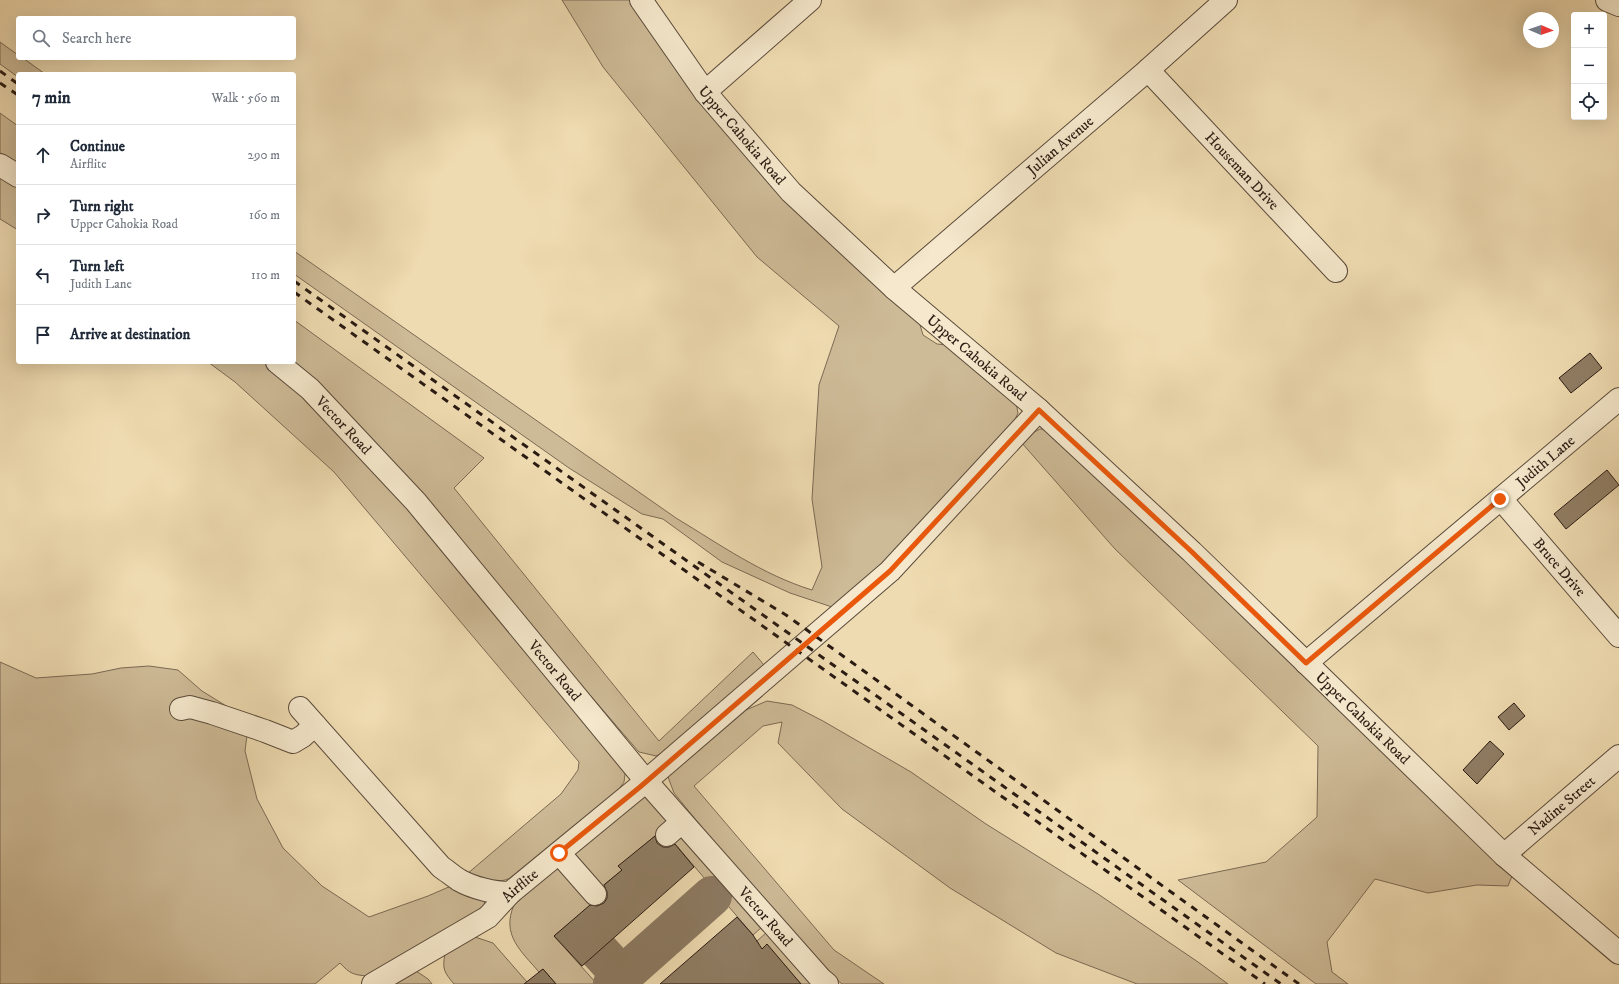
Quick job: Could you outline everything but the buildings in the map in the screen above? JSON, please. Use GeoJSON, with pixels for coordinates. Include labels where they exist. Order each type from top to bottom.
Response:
{"type":"FeatureCollection","features":[{"type":"Feature","properties":{"kind":"street","name":"Upper Cahokia Road"},"geometry":{"type":"LineString","coordinates":[[641,0],[705,92],[791,192],[894,288],[1039,410],[1192,552],[1504,856],[1619,953]]}},
{"type":"Feature","properties":{"kind":"street"},"geometry":{"type":"LineString","coordinates":[[705,92],[810,0]]}},
{"type":"Feature","properties":{"kind":"street","name":"Julian Avenue"},"geometry":{"type":"LineString","coordinates":[[894,288],[1148,70],[1226,0]]}},
{"type":"Feature","properties":{"kind":"street"},"geometry":{"type":"LineString","coordinates":[[1607,0],[1619,5]]}},
{"type":"Feature","properties":{"kind":"street","name":"Houseman Drive"},"geometry":{"type":"LineString","coordinates":[[1148,70],[1336,271]]}},
{"type":"Feature","properties":{"kind":"street"},"geometry":{"type":"LineString","coordinates":[[0,164],[16,175]]}},
{"type":"Feature","properties":{"kind":"street","name":"Vector Road"},"geometry":{"type":"LineString","coordinates":[[279,364],[310,389],[416,502],[646,781],[674,828],[827,984]]}},
{"type":"Feature","properties":{"kind":"street","name":"Judith Lane"},"geometry":{"type":"LineString","coordinates":[[1306,663],[1619,399]]}},
{"type":"Feature","properties":{"kind":"street","name":"Airflite"},"geometry":{"type":"LineString","coordinates":[[373,984],[488,917],[510,894],[646,781],[890,571],[1039,410]]}},
{"type":"Feature","properties":{"kind":"street","name":"Bruce Drive"},"geometry":{"type":"LineString","coordinates":[[1500,499],[1619,636]]}},
{"type":"Feature","properties":{"kind":"street"},"geometry":{"type":"LineString","coordinates":[[181,709],[190,707],[212,713],[293,742],[303,736],[315,725]]}},
{"type":"Feature","properties":{"kind":"street"},"geometry":{"type":"LineString","coordinates":[[300,708],[441,867],[459,880],[471,885],[510,894]]}},
{"type":"Feature","properties":{"kind":"street","name":"Nadine Street"},"geometry":{"type":"LineString","coordinates":[[1504,856],[1619,756]]}},
{"type":"Feature","properties":{"kind":"street"},"geometry":{"type":"LineString","coordinates":[[559,853],[595,894]]}},
{"type":"Feature","properties":{"kind":"shaded area"},"geometry":{"type":"Polygon","coordinates":[[[562,0],[630,0],[675,60],[918,318],[923,335],[937,344],[948,345],[1015,398],[1018,413],[1012,426],[883,565],[832,607],[790,593],[722,562],[663,519],[642,514],[569,468],[296,275],[296,252],[676,518],[725,548],[776,576],[812,590],[822,567],[812,499],[819,385],[839,326],[757,257],[603,67],[562,0]]]}},
{"type":"Feature","properties":{"kind":"shaded area"},"geometry":{"type":"Polygon","coordinates":[[[0,42],[16,54],[16,60],[26,60],[42,72],[16,72],[16,76],[0,64],[0,42]]]}},
{"type":"Feature","properties":{"kind":"shaded area"},"geometry":{"type":"Polygon","coordinates":[[[0,113],[16,125],[16,164],[0,153],[0,113]]]}},
{"type":"Feature","properties":{"kind":"shaded area"},"geometry":{"type":"Polygon","coordinates":[[[0,171],[16,181],[16,229],[0,219],[0,171]]]}},
{"type":"Feature","properties":{"kind":"shaded area"},"geometry":{"type":"Polygon","coordinates":[[[296,321],[484,458],[454,488],[659,741],[753,652],[764,665],[666,751],[656,756],[639,752],[521,615],[296,364],[296,321]]]}},
{"type":"Feature","properties":{"kind":"shaded area"},"geometry":{"type":"Polygon","coordinates":[[[211,364],[268,364],[288,382],[421,523],[626,767],[624,782],[619,789],[526,871],[509,879],[497,881],[491,881],[467,874],[561,794],[578,770],[579,762],[334,472],[235,382],[211,364]]]}},
{"type":"Feature","properties":{"kind":"shaded area"},"geometry":{"type":"Polygon","coordinates":[[[1040,429],[1052,431],[1514,871],[1508,886],[1477,885],[1428,893],[1375,879],[1327,942],[1332,972],[1348,984],[1316,984],[1178,880],[1266,862],[1317,817],[1318,746],[1115,549],[1021,442],[1028,435],[1040,429]]]}},
{"type":"Feature","properties":{"kind":"shaded area"},"geometry":{"type":"Polygon","coordinates":[[[0,662],[36,678],[92,674],[121,668],[149,666],[178,670],[202,691],[249,720],[245,751],[257,799],[283,848],[322,886],[369,917],[428,896],[451,886],[485,900],[484,905],[474,913],[368,976],[352,973],[340,963],[315,984],[0,984],[0,662]]]}},
{"type":"Feature","properties":{"kind":"shaded area"},"geometry":{"type":"Polygon","coordinates":[[[767,701],[792,705],[823,721],[911,772],[986,824],[1098,894],[1228,984],[1137,984],[1056,953],[950,888],[842,809],[778,743],[782,722],[763,726],[694,786],[834,950],[884,984],[842,984],[827,971],[786,926],[696,820],[674,793],[668,777],[669,770],[734,715],[767,701]]]}},
{"type":"Feature","properties":{"kind":"shaded area"},"geometry":{"type":"Polygon","coordinates":[[[639,787],[671,818],[668,825],[619,866],[622,870],[600,888],[568,855],[639,787]]]}},
{"type":"Feature","properties":{"kind":"shaded area"},"geometry":{"type":"Polygon","coordinates":[[[679,831],[762,925],[761,928],[753,935],[670,838],[679,831]]]}},
{"type":"Feature","properties":{"kind":"shaded area"},"geometry":{"type":"Polygon","coordinates":[[[560,864],[592,904],[554,936],[597,984],[556,984],[543,969],[539,972],[520,949],[511,934],[510,925],[514,905],[560,864]]]}},
{"type":"Feature","properties":{"kind":"shaded area"},"geometry":{"type":"Polygon","coordinates":[[[767,932],[816,984],[801,984],[767,945],[722,984],[713,984],[759,944],[757,941],[767,932]]]}},
{"type":"Feature","properties":{"kind":"shaded area"},"geometry":{"type":"Polygon","coordinates":[[[475,937],[493,943],[527,982],[525,984],[454,984],[444,967],[445,954],[463,939],[475,937]]]}},
{"type":"Feature","properties":{"kind":"shaded area"},"geometry":{"type":"Polygon","coordinates":[[[413,969],[428,979],[432,984],[387,984],[413,969]]]}},
{"type":"Feature","properties":{"kind":"taxiway"},"geometry":{"type":"LineString","coordinates":[[613,984],[712,896]]}},
{"type":"Feature","properties":{"kind":"taxiway"},"geometry":{"type":"LineString","coordinates":[[599,951],[622,976]]}},
{"type":"Feature","properties":{"kind":"railway"},"geometry":{"type":"LineString","coordinates":[[0,71],[16,83]]}},
{"type":"Feature","properties":{"kind":"railway"},"geometry":{"type":"LineString","coordinates":[[0,83],[16,94]]}},
{"type":"Feature","properties":{"kind":"railway"},"geometry":{"type":"LineString","coordinates":[[296,282],[1281,984]]}},
{"type":"Feature","properties":{"kind":"railway"},"geometry":{"type":"LineString","coordinates":[[296,293],[1265,984]]}},
{"type":"Feature","properties":{"kind":"railway"},"geometry":{"type":"LineString","coordinates":[[698,562],[786,615],[1299,984]]}},
{"type":"Feature","properties":{"kind":"route"},"geometry":{"type":"LineString","coordinates":[[559,853],[640,787],[890,571],[1039,410],[1192,552],[1306,663],[1500,499]]}}]}
